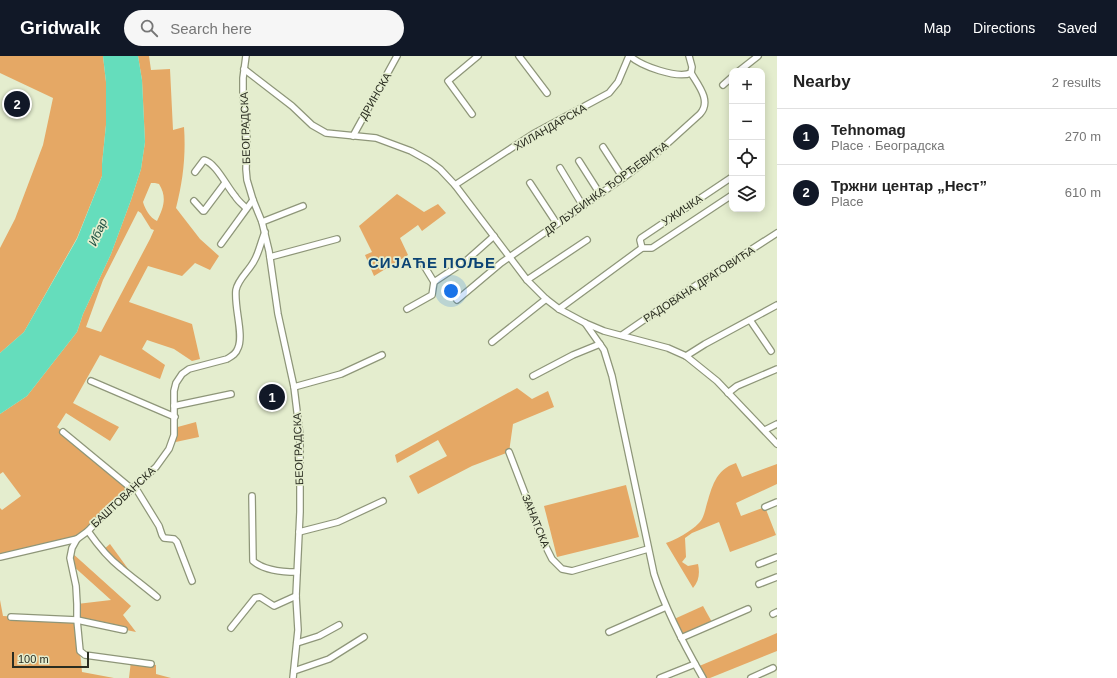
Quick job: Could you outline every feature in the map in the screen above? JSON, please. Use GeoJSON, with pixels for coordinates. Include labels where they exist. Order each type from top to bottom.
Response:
{"type":"FeatureCollection","features":[{"type":"Feature","properties":{"kind":"street","name":"БЕОГРАДСКА"},"geometry":{"type":"LineString","coordinates":[[246,56],[243,78],[247,139],[246,169],[253,200],[265,232],[278,314],[294,387],[300,436],[299,532],[296,596],[298,622],[293,678]]}},
{"type":"Feature","properties":{"kind":"street","name":"ДРИНСКА"},"geometry":{"type":"LineString","coordinates":[[353,136],[397,56]]}},
{"type":"Feature","properties":{"kind":"street"},"geometry":{"type":"LineString","coordinates":[[472,114],[448,81],[478,56]]}},
{"type":"Feature","properties":{"kind":"street"},"geometry":{"type":"LineString","coordinates":[[519,56],[547,92]]}},
{"type":"Feature","properties":{"kind":"street"},"geometry":{"type":"LineString","coordinates":[[630,56],[639,63],[682,75],[691,73],[692,69],[689,56]]}},
{"type":"Feature","properties":{"kind":"street","name":"ХИЛАНДАРСКА"},"geometry":{"type":"LineString","coordinates":[[455,185],[533,134],[610,93],[618,82],[630,56]]}},
{"type":"Feature","properties":{"kind":"street"},"geometry":{"type":"LineString","coordinates":[[743,68],[758,56]]}},
{"type":"Feature","properties":{"kind":"street"},"geometry":{"type":"LineString","coordinates":[[244,69],[292,106],[312,125],[326,133],[376,138],[411,151],[429,161],[440,169],[455,185],[527,280],[546,299],[559,309],[585,323],[668,348],[686,356],[717,381],[777,444]]}},
{"type":"Feature","properties":{"kind":"street","name":"ДР ЉУБИНКА ЂОРЂЕВИЋА"},"geometry":{"type":"LineString","coordinates":[[457,300],[510,256],[623,178],[668,143],[703,110],[706,103],[703,94],[691,73]]}},
{"type":"Feature","properties":{"kind":"street"},"geometry":{"type":"LineString","coordinates":[[723,84],[729,79]]}},
{"type":"Feature","properties":{"kind":"street"},"geometry":{"type":"LineString","coordinates":[[603,146],[623,178]]}},
{"type":"Feature","properties":{"kind":"street"},"geometry":{"type":"LineString","coordinates":[[195,172],[204,160],[206,160],[215,168],[225,183],[246,208]]}},
{"type":"Feature","properties":{"kind":"street"},"geometry":{"type":"LineString","coordinates":[[580,161],[600,194]]}},
{"type":"Feature","properties":{"kind":"street"},"geometry":{"type":"LineString","coordinates":[[560,168],[583,206]]}},
{"type":"Feature","properties":{"kind":"street","name":"УЖИЧКА"},"geometry":{"type":"LineString","coordinates":[[642,248],[641,238],[729,179]]}},
{"type":"Feature","properties":{"kind":"street"},"geometry":{"type":"LineString","coordinates":[[194,201],[202,211],[204,211],[225,183]]}},
{"type":"Feature","properties":{"kind":"street"},"geometry":{"type":"LineString","coordinates":[[530,184],[557,224]]}},
{"type":"Feature","properties":{"kind":"street","name":"УЖИЧКА"},"geometry":{"type":"LineString","coordinates":[[559,309],[642,248],[652,248],[729,197]]}},
{"type":"Feature","properties":{"kind":"street"},"geometry":{"type":"LineString","coordinates":[[221,244],[253,200]]}},
{"type":"Feature","properties":{"kind":"street"},"geometry":{"type":"LineString","coordinates":[[262,222],[303,206]]}},
{"type":"Feature","properties":{"kind":"street","name":"БАШТОВАНСКА"},"geometry":{"type":"LineString","coordinates":[[0,557],[77,539],[88,531],[104,514],[156,467],[169,449],[174,435],[175,387],[182,374],[189,369],[232,357],[238,350],[240,339],[236,305],[236,289],[239,282],[255,260],[265,232]]}},
{"type":"Feature","properties":{"kind":"street","name":"РАДОВАНА ДРАГОВИЋА"},"geometry":{"type":"LineString","coordinates":[[622,335],[777,233]]}},
{"type":"Feature","properties":{"kind":"street"},"geometry":{"type":"LineString","coordinates":[[434,282],[466,260],[494,236]]}},
{"type":"Feature","properties":{"kind":"street"},"geometry":{"type":"LineString","coordinates":[[270,257],[337,239]]}},
{"type":"Feature","properties":{"kind":"street"},"geometry":{"type":"LineString","coordinates":[[527,280],[587,240]]}},
{"type":"Feature","properties":{"kind":"street"},"geometry":{"type":"LineString","coordinates":[[407,309],[432,295],[434,282],[423,264]]}},
{"type":"Feature","properties":{"kind":"street"},"geometry":{"type":"LineString","coordinates":[[492,342],[546,299]]}},
{"type":"Feature","properties":{"kind":"street"},"geometry":{"type":"LineString","coordinates":[[686,356],[777,305]]}},
{"type":"Feature","properties":{"kind":"street"},"geometry":{"type":"LineString","coordinates":[[750,320],[771,350]]}},
{"type":"Feature","properties":{"kind":"street"},"geometry":{"type":"LineString","coordinates":[[585,323],[600,344],[606,357],[615,391],[654,574],[666,607],[680,638],[704,678]]}},
{"type":"Feature","properties":{"kind":"street"},"geometry":{"type":"LineString","coordinates":[[595,337],[595,332],[599,328]]}},
{"type":"Feature","properties":{"kind":"street"},"geometry":{"type":"LineString","coordinates":[[533,376],[573,355],[600,344]]}},
{"type":"Feature","properties":{"kind":"street"},"geometry":{"type":"LineString","coordinates":[[294,387],[341,374],[382,356]]}},
{"type":"Feature","properties":{"kind":"street"},"geometry":{"type":"LineString","coordinates":[[728,393],[737,386],[777,369]]}},
{"type":"Feature","properties":{"kind":"street"},"geometry":{"type":"LineString","coordinates":[[91,381],[175,417]]}},
{"type":"Feature","properties":{"kind":"street"},"geometry":{"type":"LineString","coordinates":[[174,406],[230,394]]}},
{"type":"Feature","properties":{"kind":"street"},"geometry":{"type":"LineString","coordinates":[[765,430],[777,424]]}},
{"type":"Feature","properties":{"kind":"street"},"geometry":{"type":"LineString","coordinates":[[63,432],[133,488],[159,526],[164,538],[174,539],[177,542],[192,582]]}},
{"type":"Feature","properties":{"kind":"street","name":"ЗАНАТСКА"},"geometry":{"type":"LineString","coordinates":[[509,452],[544,543],[552,559],[562,569],[572,571],[648,549]]}},
{"type":"Feature","properties":{"kind":"street"},"geometry":{"type":"LineString","coordinates":[[252,496],[253,562],[280,572],[297,572]]}},
{"type":"Feature","properties":{"kind":"street"},"geometry":{"type":"LineString","coordinates":[[299,532],[338,522],[383,501]]}},
{"type":"Feature","properties":{"kind":"street"},"geometry":{"type":"LineString","coordinates":[[765,507],[777,502]]}},
{"type":"Feature","properties":{"kind":"street"},"geometry":{"type":"LineString","coordinates":[[88,531],[98,545],[120,568],[134,577],[157,596]]}},
{"type":"Feature","properties":{"kind":"street"},"geometry":{"type":"LineString","coordinates":[[77,539],[72,548],[70,558],[76,586],[80,652],[82,654],[151,664]]}},
{"type":"Feature","properties":{"kind":"street"},"geometry":{"type":"LineString","coordinates":[[759,564],[777,557]]}},
{"type":"Feature","properties":{"kind":"street"},"geometry":{"type":"LineString","coordinates":[[759,584],[777,577]]}},
{"type":"Feature","properties":{"kind":"street"},"geometry":{"type":"LineString","coordinates":[[231,628],[255,598],[260,597],[274,606],[296,596]]}},
{"type":"Feature","properties":{"kind":"street"},"geometry":{"type":"LineString","coordinates":[[609,632],[666,607]]}},
{"type":"Feature","properties":{"kind":"street"},"geometry":{"type":"LineString","coordinates":[[680,638],[748,609]]}},
{"type":"Feature","properties":{"kind":"street"},"geometry":{"type":"LineString","coordinates":[[11,616],[77,620],[124,630]]}},
{"type":"Feature","properties":{"kind":"street"},"geometry":{"type":"LineString","coordinates":[[297,643],[319,636],[339,625]]}},
{"type":"Feature","properties":{"kind":"street"},"geometry":{"type":"LineString","coordinates":[[294,671],[329,659],[364,637]]}},
{"type":"Feature","properties":{"kind":"street"},"geometry":{"type":"LineString","coordinates":[[660,678],[695,664]]}},
{"type":"Feature","properties":{"kind":"street"},"geometry":{"type":"LineString","coordinates":[[751,678],[773,668]]}},
{"type":"Feature","properties":{"kind":"shaded area"},"geometry":{"type":"Polygon","coordinates":[[[0,56],[103,56],[106,82],[106,125],[102,176],[77,238],[24,332],[0,353],[0,248],[15,219],[43,145],[53,98],[0,73],[0,56]]]}},
{"type":"Feature","properties":{"kind":"shaded area"},"geometry":{"type":"Polygon","coordinates":[[[138,56],[149,56],[151,70],[170,69],[173,130],[184,127],[185,137],[183,168],[176,208],[200,239],[219,256],[210,270],[195,263],[182,276],[148,266],[129,302],[192,324],[200,359],[192,361],[174,349],[147,340],[142,349],[165,365],[160,379],[100,355],[73,403],[119,427],[110,441],[66,413],[57,427],[132,489],[77,539],[0,557],[0,508],[2,510],[21,496],[3,472],[0,474],[0,414],[27,396],[77,332],[83,314],[111,254],[141,169],[145,142],[142,80],[138,56]],[[151,183],[143,202],[148,213],[157,221],[163,207],[164,198],[159,184],[151,183]],[[138,211],[103,280],[86,327],[101,332],[150,239],[154,230],[151,229],[141,213],[138,211]]]}},
{"type":"Feature","properties":{"kind":"shaded area"},"geometry":{"type":"Polygon","coordinates":[[[397,194],[424,212],[438,204],[446,213],[422,231],[418,225],[400,238],[408,255],[374,276],[365,255],[372,252],[359,226],[397,194]]]}},
{"type":"Feature","properties":{"kind":"shaded area"},"geometry":{"type":"Polygon","coordinates":[[[517,388],[532,399],[548,391],[554,407],[513,424],[509,452],[472,466],[418,494],[409,476],[447,456],[438,440],[397,463],[395,455],[517,388]]]}},
{"type":"Feature","properties":{"kind":"shaded area"},"geometry":{"type":"Polygon","coordinates":[[[196,422],[199,437],[171,443],[174,428],[196,422]]]}},
{"type":"Feature","properties":{"kind":"shaded area"},"geometry":{"type":"Polygon","coordinates":[[[736,463],[742,477],[777,464],[777,484],[736,503],[741,516],[765,507],[776,535],[730,552],[719,522],[692,533],[685,538],[686,557],[682,562],[688,566],[698,564],[699,571],[697,583],[693,588],[666,543],[696,526],[702,519],[715,480],[723,470],[736,463]]]}},
{"type":"Feature","properties":{"kind":"shaded area"},"geometry":{"type":"Polygon","coordinates":[[[626,485],[639,537],[557,557],[544,506],[626,485]]]}},
{"type":"Feature","properties":{"kind":"shaded area"},"geometry":{"type":"Polygon","coordinates":[[[110,544],[134,577],[103,550],[110,544]]]}},
{"type":"Feature","properties":{"kind":"shaded area"},"geometry":{"type":"Polygon","coordinates":[[[71,552],[131,606],[123,615],[136,632],[77,620],[77,604],[111,600],[71,564],[71,552]]]}},
{"type":"Feature","properties":{"kind":"shaded area"},"geometry":{"type":"Polygon","coordinates":[[[0,600],[3,616],[77,620],[82,672],[114,678],[0,678],[0,600]]]}},
{"type":"Feature","properties":{"kind":"shaded area"},"geometry":{"type":"Polygon","coordinates":[[[703,606],[713,624],[681,638],[672,620],[703,606]]]}},
{"type":"Feature","properties":{"kind":"shaded area"},"geometry":{"type":"Polygon","coordinates":[[[777,633],[777,651],[710,678],[703,678],[697,667],[777,633]]]}},
{"type":"Feature","properties":{"kind":"shaded area"},"geometry":{"type":"Polygon","coordinates":[[[131,661],[156,665],[156,674],[171,678],[129,678],[131,661]]]}},
{"type":"Feature","properties":{"kind":"water","name":"Ибар"},"geometry":{"type":"Polygon","coordinates":[[[103,56],[138,56],[142,80],[145,142],[141,169],[111,254],[83,314],[77,332],[27,396],[0,414],[0,353],[24,332],[77,239],[102,176],[106,125],[106,82],[103,56]]]}},
{"type":"Feature","properties":{"kind":"place","name":"Тржни центар „Нест”"},"geometry":{"type":"Point","coordinates":[17,104]}},
{"type":"Feature","properties":{"kind":"place","name":"Tehnomag"},"geometry":{"type":"Point","coordinates":[272,397]}},
{"type":"Feature","properties":{"kind":"district","name":"СИЈАЋЕ ПОЉЕ"},"geometry":{"type":"Point","coordinates":[432,263]}}]}
